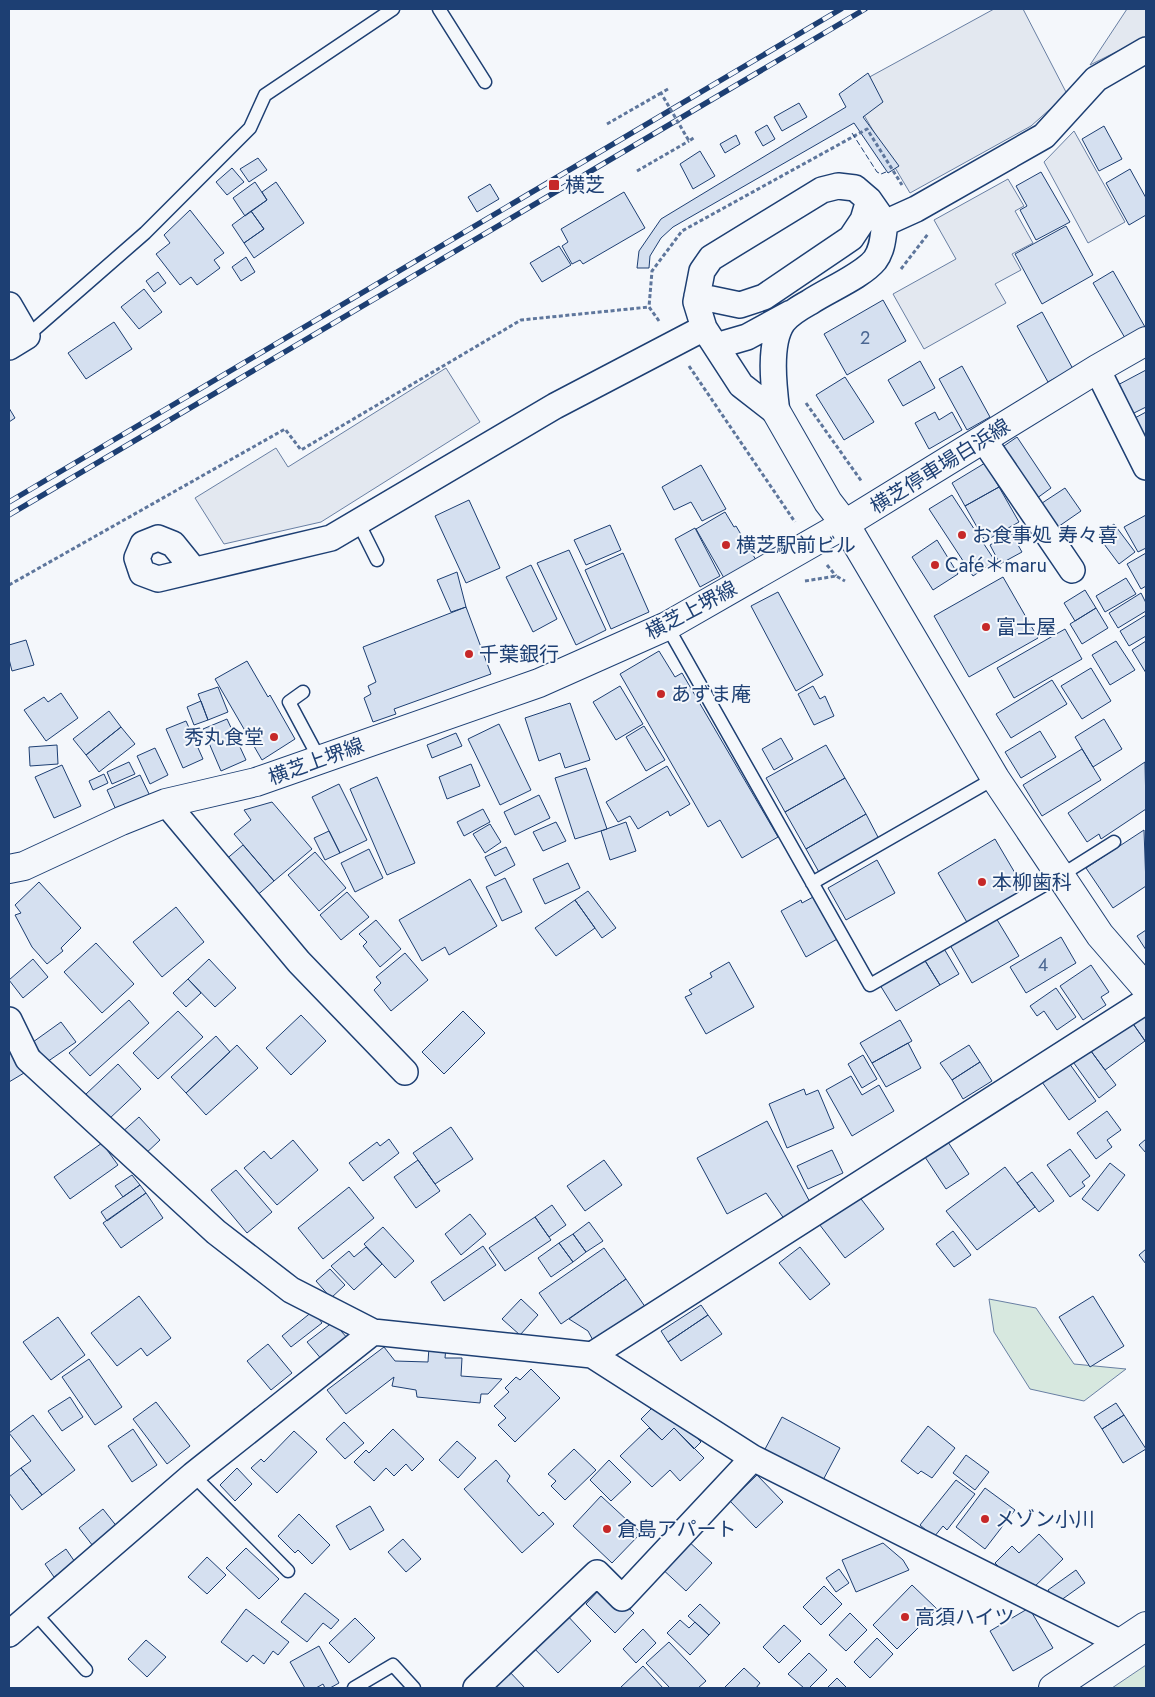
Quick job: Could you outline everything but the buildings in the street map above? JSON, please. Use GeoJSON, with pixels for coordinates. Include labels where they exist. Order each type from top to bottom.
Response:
{"type":"FeatureCollection","features":[{"type":"Feature","properties":{"kind":"main road","name":"横芝停車場白浜線"},"geometry":{"type":"LineString","coordinates":[[845,524],[1097,369],[1146,341]]}},
{"type":"Feature","properties":{"kind":"main road"},"geometry":{"type":"LineString","coordinates":[[777,413],[828,502],[845,524],[995,778],[1100,934],[1146,988]]}},
{"type":"Feature","properties":{"kind":"main road","name":"横芝上堺線"},"geometry":{"type":"LineString","coordinates":[[9,869],[24,866],[121,821],[166,803],[256,782],[539,682],[667,626],[845,524]]}},
{"type":"Feature","properties":{"kind":"main road"},"geometry":{"type":"LineString","coordinates":[[1053,1688],[1146,1626]]}},
{"type":"Feature","properties":{"kind":"street"},"geometry":{"type":"LineString","coordinates":[[885,223],[916,209],[1044,136],[1096,79],[1146,50]]}},
{"type":"Feature","properties":{"kind":"street"},"geometry":{"type":"LineString","coordinates":[[194,570],[331,538],[555,406],[674,344],[710,337],[747,337],[795,311],[875,260],[882,245],[885,223],[869,200],[854,188],[838,186],[822,190],[710,258],[702,271],[696,302],[710,337],[741,385],[777,413]]}},
{"type":"Feature","properties":{"kind":"street"},"geometry":{"type":"LineString","coordinates":[[696,296],[740,305],[764,297],[851,238],[863,220],[869,200]]}},
{"type":"Feature","properties":{"kind":"street"},"geometry":{"type":"LineString","coordinates":[[9,305],[18,341]]}},
{"type":"Feature","properties":{"kind":"street"},"geometry":{"type":"LineString","coordinates":[[777,413],[774,369],[776,341],[783,323],[795,311]]}},
{"type":"Feature","properties":{"kind":"street"},"geometry":{"type":"LineString","coordinates":[[1097,369],[1146,467]]}},
{"type":"Feature","properties":{"kind":"street"},"geometry":{"type":"LineString","coordinates":[[983,439],[1072,570]]}},
{"type":"Feature","properties":{"kind":"street"},"geometry":{"type":"LineString","coordinates":[[166,803],[299,962],[406,1072]]}},
{"type":"Feature","properties":{"kind":"street"},"geometry":{"type":"LineString","coordinates":[[592,1354],[1146,1001]]}},
{"type":"Feature","properties":{"kind":"street"},"geometry":{"type":"LineString","coordinates":[[9,1020],[28,1059],[216,1232],[291,1290],[374,1332],[592,1354],[753,1458],[1121,1643]]}},
{"type":"Feature","properties":{"kind":"street"},"geometry":{"type":"LineString","coordinates":[[9,1634],[193,1475],[374,1332]]}},
{"type":"Feature","properties":{"kind":"street"},"geometry":{"type":"LineString","coordinates":[[476,1688],[597,1573],[622,1598],[753,1458]]}},
{"type":"Feature","properties":{"kind":"lane"},"geometry":{"type":"LineString","coordinates":[[18,341],[145,233],[250,128],[265,96],[393,9]]}},
{"type":"Feature","properties":{"kind":"lane"},"geometry":{"type":"LineString","coordinates":[[439,9],[485,82]]}},
{"type":"Feature","properties":{"kind":"lane"},"geometry":{"type":"LineString","coordinates":[[358,522],[377,560]]}},
{"type":"Feature","properties":{"kind":"lane"},"geometry":{"type":"LineString","coordinates":[[667,626],[870,985],[1060,876],[1114,842]]}},
{"type":"Feature","properties":{"kind":"lane"},"geometry":{"type":"LineString","coordinates":[[303,692],[289,702],[320,760]]}},
{"type":"Feature","properties":{"kind":"lane"},"geometry":{"type":"LineString","coordinates":[[812,883],[995,778]]}},
{"type":"Feature","properties":{"kind":"lane"},"geometry":{"type":"LineString","coordinates":[[193,1475],[288,1571]]}},
{"type":"Feature","properties":{"kind":"lane"},"geometry":{"type":"LineString","coordinates":[[34,1612],[86,1670]]}},
{"type":"Feature","properties":{"kind":"lane"},"geometry":{"type":"LineString","coordinates":[[354,1688],[393,1665],[414,1688]]}},
{"type":"Feature","properties":{"kind":"path"},"geometry":{"type":"LineString","coordinates":[[607,124],[668,89]]}},
{"type":"Feature","properties":{"kind":"path"},"geometry":{"type":"LineString","coordinates":[[661,93],[688,141]]}},
{"type":"Feature","properties":{"kind":"path"},"geometry":{"type":"LineString","coordinates":[[637,171],[696,137]]}},
{"type":"Feature","properties":{"kind":"path"},"geometry":{"type":"LineString","coordinates":[[897,271],[905,266],[929,232],[926,226]]}},
{"type":"Feature","properties":{"kind":"path"},"geometry":{"type":"LineString","coordinates":[[9,586],[285,429],[301,450],[520,320],[649,308],[810,545],[836,576],[852,585]]}},
{"type":"Feature","properties":{"kind":"path"},"geometry":{"type":"LineString","coordinates":[[805,401],[878,504]]}},
{"type":"Feature","properties":{"kind":"path"},"geometry":{"type":"LineString","coordinates":[[802,581],[836,576]]}},
{"type":"Feature","properties":{"kind":"shaded area"},"geometry":{"type":"Polygon","coordinates":[[[994,9],[1023,9],[1067,94],[1031,126],[910,193],[855,100],[864,80],[994,9]]]}},
{"type":"Feature","properties":{"kind":"shaded area"},"geometry":{"type":"Polygon","coordinates":[[[1127,9],[1146,9],[1146,37],[1090,65],[1127,9]]]}},
{"type":"Feature","properties":{"kind":"shaded area"},"geometry":{"type":"Polygon","coordinates":[[[1074,131],[1125,222],[1088,243],[1044,162],[1074,131]]]}},
{"type":"Feature","properties":{"kind":"shaded area"},"geometry":{"type":"Polygon","coordinates":[[[1008,179],[1024,206],[1015,211],[1033,243],[1012,254],[1021,270],[995,284],[1006,303],[924,349],[893,294],[956,259],[934,220],[1008,179]]]}},
{"type":"Feature","properties":{"kind":"shaded area"},"geometry":{"type":"Polygon","coordinates":[[[446,368],[480,422],[321,522],[224,544],[195,498],[276,448],[288,467],[446,368]]]}},
{"type":"Feature","properties":{"kind":"shaded area"},"geometry":{"type":"Polygon","coordinates":[[[989,1299],[1036,1308],[1074,1364],[1126,1369],[1084,1401],[1030,1389],[994,1332],[989,1299]]]}},
{"type":"Feature","properties":{"kind":"shaded area"},"geometry":{"type":"Polygon","coordinates":[[[1146,1665],[1146,1688],[1112,1688],[1146,1665]]]}},
{"type":"Feature","properties":{"kind":"railway"},"geometry":{"type":"LineString","coordinates":[[9,502],[841,9]]}},
{"type":"Feature","properties":{"kind":"railway"},"geometry":{"type":"LineString","coordinates":[[9,515],[865,9]]}},
{"type":"Feature","properties":{"kind":"fence"},"geometry":{"type":"LineString","coordinates":[[852,133],[877,172],[881,174],[886,172]]}},
{"type":"Feature","properties":{"kind":"place","name":"横芝"},"geometry":{"type":"Point","coordinates":[554,185]}},
{"type":"Feature","properties":{"kind":"place","name":"お食事処 寿々喜"},"geometry":{"type":"Point","coordinates":[962,535]}},
{"type":"Feature","properties":{"kind":"place","name":"横芝駅前ビル"},"geometry":{"type":"Point","coordinates":[726,545]}},
{"type":"Feature","properties":{"kind":"place","name":"Café＊maru"},"geometry":{"type":"Point","coordinates":[935,565]}},
{"type":"Feature","properties":{"kind":"place","name":"富士屋"},"geometry":{"type":"Point","coordinates":[986,627]}},
{"type":"Feature","properties":{"kind":"place","name":"千葉銀行"},"geometry":{"type":"Point","coordinates":[469,654]}},
{"type":"Feature","properties":{"kind":"place","name":"あずま庵"},"geometry":{"type":"Point","coordinates":[661,694]}},
{"type":"Feature","properties":{"kind":"place","name":"秀丸食堂"},"geometry":{"type":"Point","coordinates":[274,737]}},
{"type":"Feature","properties":{"kind":"place","name":"本柳歯科"},"geometry":{"type":"Point","coordinates":[982,882]}},
{"type":"Feature","properties":{"kind":"place","name":"メゾン小川"},"geometry":{"type":"Point","coordinates":[985,1519]}},
{"type":"Feature","properties":{"kind":"place","name":"倉島アパート"},"geometry":{"type":"Point","coordinates":[607,1529]}},
{"type":"Feature","properties":{"kind":"place","name":"高須ハイツ"},"geometry":{"type":"Point","coordinates":[905,1617]}}]}
